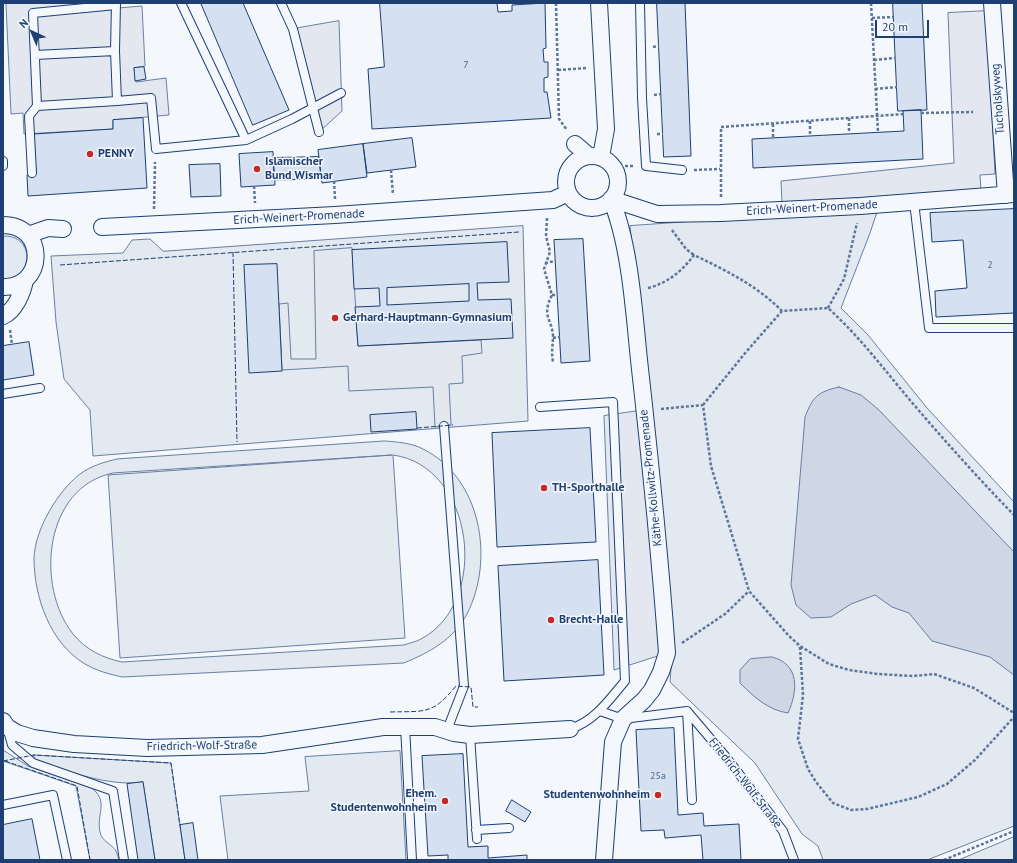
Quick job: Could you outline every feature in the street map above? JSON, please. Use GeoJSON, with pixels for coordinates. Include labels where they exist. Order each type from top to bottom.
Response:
{"type":"FeatureCollection","features":[{"type":"Feature","properties":{"kind":"street"},"geometry":{"type":"LineString","coordinates":[[599,3],[606,129],[601,160]]}},
{"type":"Feature","properties":{"kind":"street","name":"Tucholskyweg"},"geometry":{"type":"LineString","coordinates":[[992,3],[1010,195]]}},
{"type":"Feature","properties":{"kind":"street"},"geometry":{"type":"LineString","coordinates":[[575,144],[601,160],[618,179],[617,187],[611,200],[604,205],[588,208],[579,205],[568,193],[565,185],[569,169],[574,162],[601,160]]}},
{"type":"Feature","properties":{"kind":"street","name":"Erich-Weinert-Promenade"},"geometry":{"type":"LineString","coordinates":[[102,227],[394,211],[554,200],[568,193]]}},
{"type":"Feature","properties":{"kind":"street","name":"Erich-Weinert-Promenade"},"geometry":{"type":"LineString","coordinates":[[611,200],[657,214],[721,213],[860,206],[1010,195]]}},
{"type":"Feature","properties":{"kind":"street","name":"Käthe-Kollwitz-Promenade"},"geometry":{"type":"LineString","coordinates":[[604,860],[613,742],[623,719],[644,700],[652,690],[661,672],[667,653],[645,410],[631,292],[618,217],[611,200]]}},
{"type":"Feature","properties":{"kind":"street"},"geometry":{"type":"LineString","coordinates":[[3,225],[11,225],[21,228],[34,243],[36,253],[34,268],[25,280],[16,285],[3,287]]}},
{"type":"Feature","properties":{"kind":"street"},"geometry":{"type":"LineString","coordinates":[[28,235],[48,228],[63,229]]}},
{"type":"Feature","properties":{"kind":"street"},"geometry":{"type":"LineString","coordinates":[[3,316],[8,314],[24,291],[25,280]]}},
{"type":"Feature","properties":{"kind":"street","name":"Friedrich-Wolf-Straße"},"geometry":{"type":"LineString","coordinates":[[5,724],[17,733],[32,738],[74,744],[147,748],[262,745],[358,729],[405,726],[431,726],[461,735],[570,729]]}},
{"type":"Feature","properties":{"kind":"lane"},"geometry":{"type":"LineString","coordinates":[[181,3],[246,140]]}},
{"type":"Feature","properties":{"kind":"lane"},"geometry":{"type":"LineString","coordinates":[[281,3],[293,29],[319,132]]}},
{"type":"Feature","properties":{"kind":"lane"},"geometry":{"type":"LineString","coordinates":[[640,3],[642,98],[646,166],[682,170]]}},
{"type":"Feature","properties":{"kind":"lane"},"geometry":{"type":"LineString","coordinates":[[32,173],[28,116],[37,106],[33,13],[116,4],[115,51],[117,101]]}},
{"type":"Feature","properties":{"kind":"lane"},"geometry":{"type":"LineString","coordinates":[[35,55],[115,51]]}},
{"type":"Feature","properties":{"kind":"lane"},"geometry":{"type":"LineString","coordinates":[[37,106],[152,98],[156,149],[246,140],[341,93]]}},
{"type":"Feature","properties":{"kind":"lane"},"geometry":{"type":"LineString","coordinates":[[914,202],[929,328],[1014,328]]}},
{"type":"Feature","properties":{"kind":"lane"},"geometry":{"type":"LineString","coordinates":[[3,394],[40,388]]}},
{"type":"Feature","properties":{"kind":"lane"},"geometry":{"type":"LineString","coordinates":[[540,406],[613,402],[625,681],[600,711],[623,719],[687,711]]}},
{"type":"Feature","properties":{"kind":"lane"},"geometry":{"type":"LineString","coordinates":[[444,426],[464,686],[447,730]]}},
{"type":"Feature","properties":{"kind":"lane","name":"Friedrich-Wolf-Straße"},"geometry":{"type":"LineString","coordinates":[[570,729],[586,723],[600,711]]}},
{"type":"Feature","properties":{"kind":"lane","name":"Friedrich-Wolf-Straße"},"geometry":{"type":"LineString","coordinates":[[687,711],[692,800]]}},
{"type":"Feature","properties":{"kind":"lane","name":"Friedrich-Wolf-Straße"},"geometry":{"type":"LineString","coordinates":[[687,711],[726,757],[783,831],[794,860]]}},
{"type":"Feature","properties":{"kind":"lane"},"geometry":{"type":"LineString","coordinates":[[5,724],[12,745],[33,763],[112,791],[124,860]]}},
{"type":"Feature","properties":{"kind":"lane"},"geometry":{"type":"LineString","coordinates":[[405,726],[412,860]]}},
{"type":"Feature","properties":{"kind":"lane"},"geometry":{"type":"LineString","coordinates":[[470,735],[477,839]]}},
{"type":"Feature","properties":{"kind":"lane"},"geometry":{"type":"LineString","coordinates":[[3,805],[53,795],[67,860]]}},
{"type":"Feature","properties":{"kind":"lane"},"geometry":{"type":"LineString","coordinates":[[476,830],[508,828]]}},
{"type":"Feature","properties":{"kind":"path"},"geometry":{"type":"LineString","coordinates":[[556,3],[559,118]]}},
{"type":"Feature","properties":{"kind":"path"},"geometry":{"type":"LineString","coordinates":[[871,3],[878,132]]}},
{"type":"Feature","properties":{"kind":"path"},"geometry":{"type":"LineString","coordinates":[[872,18],[893,17]]}},
{"type":"Feature","properties":{"kind":"path"},"geometry":{"type":"LineString","coordinates":[[874,60],[895,58]]}},
{"type":"Feature","properties":{"kind":"path"},"geometry":{"type":"LineString","coordinates":[[558,70],[580,69]]}},
{"type":"Feature","properties":{"kind":"path"},"geometry":{"type":"LineString","coordinates":[[875,89],[897,87]]}},
{"type":"Feature","properties":{"kind":"path"},"geometry":{"type":"LineString","coordinates":[[921,113],[973,112]]}},
{"type":"Feature","properties":{"kind":"path"},"geometry":{"type":"LineString","coordinates":[[721,213],[721,127],[904,114]]}},
{"type":"Feature","properties":{"kind":"path"},"geometry":{"type":"LineString","coordinates":[[848,118],[849,133]]}},
{"type":"Feature","properties":{"kind":"path"},"geometry":{"type":"LineString","coordinates":[[810,121],[810,136]]}},
{"type":"Feature","properties":{"kind":"path"},"geometry":{"type":"LineString","coordinates":[[773,124],[773,137]]}},
{"type":"Feature","properties":{"kind":"path"},"geometry":{"type":"LineString","coordinates":[[154,225],[156,149]]}},
{"type":"Feature","properties":{"kind":"path"},"geometry":{"type":"LineString","coordinates":[[601,160],[646,166]]}},
{"type":"Feature","properties":{"kind":"path"},"geometry":{"type":"LineString","coordinates":[[682,170],[720,169]]}},
{"type":"Feature","properties":{"kind":"path"},"geometry":{"type":"LineString","coordinates":[[391,170],[394,211]]}},
{"type":"Feature","properties":{"kind":"path"},"geometry":{"type":"LineString","coordinates":[[553,362],[551,344],[553,338],[547,314],[548,303],[552,295],[545,277],[544,263],[550,252],[546,236],[546,219],[554,200]]}},
{"type":"Feature","properties":{"kind":"path"},"geometry":{"type":"LineString","coordinates":[[828,308],[844,279],[860,206]]}},
{"type":"Feature","properties":{"kind":"path"},"geometry":{"type":"LineString","coordinates":[[657,214],[686,249],[694,255],[745,280],[766,295],[782,311]]}},
{"type":"Feature","properties":{"kind":"path"},"geometry":{"type":"LineString","coordinates":[[631,292],[653,287],[666,281],[686,265],[694,255]]}},
{"type":"Feature","properties":{"kind":"path"},"geometry":{"type":"LineString","coordinates":[[544,263],[555,261]]}},
{"type":"Feature","properties":{"kind":"path"},"geometry":{"type":"LineString","coordinates":[[552,295],[557,295]]}},
{"type":"Feature","properties":{"kind":"path"},"geometry":{"type":"LineString","coordinates":[[645,410],[703,405],[782,311],[828,308],[848,326],[875,355],[909,399],[1014,515]]}},
{"type":"Feature","properties":{"kind":"path"},"geometry":{"type":"LineString","coordinates":[[553,338],[560,337]]}},
{"type":"Feature","properties":{"kind":"path"},"geometry":{"type":"LineString","coordinates":[[703,405],[711,466],[750,591],[774,620],[800,646],[829,664],[849,670],[878,674],[912,676],[934,674],[941,676],[974,688],[1014,713]]}},
{"type":"Feature","properties":{"kind":"path"},"geometry":{"type":"LineString","coordinates":[[667,653],[725,614],[750,591]]}},
{"type":"Feature","properties":{"kind":"path"},"geometry":{"type":"LineString","coordinates":[[800,646],[804,694],[798,739],[808,769],[816,782],[833,803],[851,810],[867,809],[933,792],[947,784],[975,760],[1014,717]]}},
{"type":"Feature","properties":{"kind":"path"},"geometry":{"type":"LineString","coordinates":[[944,860],[1014,831]]}},
{"type":"Feature","properties":{"kind":"shaded area"},"geometry":{"type":"Polygon","coordinates":[[[105,3],[106,9],[142,6],[145,66],[134,68],[136,82],[166,78],[169,115],[113,120],[113,129],[24,134],[23,113],[11,114],[6,4],[105,3]]]}},
{"type":"Feature","properties":{"kind":"shaded area"},"geometry":{"type":"Polygon","coordinates":[[[987,11],[995,174],[980,175],[981,191],[782,202],[781,181],[954,163],[948,13],[987,11]]]}},
{"type":"Feature","properties":{"kind":"shaded area"},"geometry":{"type":"Polygon","coordinates":[[[339,21],[342,111],[319,132],[293,29],[339,21]]]}},
{"type":"Feature","properties":{"kind":"shaded area"},"geometry":{"type":"Polygon","coordinates":[[[878,209],[841,308],[868,335],[927,408],[1014,502],[1014,826],[927,860],[823,860],[818,846],[802,834],[755,763],[670,682],[673,641],[630,226],[878,209]]]}},
{"type":"Feature","properties":{"kind":"shaded area"},"geometry":{"type":"Polygon","coordinates":[[[523,226],[528,421],[93,456],[90,410],[64,379],[56,322],[51,256],[123,253],[132,240],[150,239],[163,251],[523,226]]]}},
{"type":"Feature","properties":{"kind":"shaded area"},"geometry":{"type":"Polygon","coordinates":[[[3,236],[13,237],[21,242],[25,248],[27,256],[26,264],[21,272],[14,277],[3,279],[3,236]]]}},
{"type":"Feature","properties":{"kind":"shaded area"},"geometry":{"type":"Polygon","coordinates":[[[352,248],[358,346],[481,340],[482,353],[462,356],[463,383],[449,384],[451,425],[435,427],[433,387],[349,391],[348,366],[282,370],[279,304],[288,303],[291,359],[316,359],[314,251],[352,248]]]}},
{"type":"Feature","properties":{"kind":"shaded area"},"geometry":{"type":"Polygon","coordinates":[[[839,387],[861,395],[879,410],[1014,552],[1014,675],[990,657],[932,641],[909,613],[892,607],[875,595],[851,604],[831,617],[811,618],[796,605],[791,585],[805,417],[811,404],[817,396],[821,393],[839,387]]]}},
{"type":"Feature","properties":{"kind":"shaded area"},"geometry":{"type":"Polygon","coordinates":[[[645,410],[667,653],[614,670],[604,416],[645,410]]]}},
{"type":"Feature","properties":{"kind":"shaded area"},"geometry":{"type":"Polygon","coordinates":[[[385,441],[414,445],[443,462],[458,479],[470,499],[477,522],[481,545],[480,569],[476,592],[467,614],[448,638],[432,650],[404,663],[122,677],[94,669],[73,655],[62,644],[53,632],[46,618],[37,588],[34,558],[35,547],[43,523],[49,512],[56,500],[72,481],[84,471],[107,461],[117,459],[385,441]],[[392,455],[113,473],[90,482],[72,497],[60,517],[53,541],[51,566],[54,591],[61,614],[73,634],[83,645],[108,658],[122,662],[404,645],[421,639],[443,621],[458,596],[464,567],[464,537],[456,508],[441,483],[420,465],[393,455],[405,638],[120,658],[108,475],[392,455]]]}},
{"type":"Feature","properties":{"kind":"shaded area"},"geometry":{"type":"Polygon","coordinates":[[[772,657],[788,666],[794,679],[794,696],[788,713],[768,706],[756,698],[740,683],[740,670],[750,659],[772,657]]]}},
{"type":"Feature","properties":{"kind":"shaded area"},"geometry":{"type":"Polygon","coordinates":[[[3,750],[28,766],[90,787],[96,792],[101,802],[99,825],[101,835],[114,849],[119,860],[90,860],[76,786],[3,761],[3,750]]]}},
{"type":"Feature","properties":{"kind":"shaded area"},"geometry":{"type":"Polygon","coordinates":[[[400,751],[406,860],[228,860],[220,796],[309,791],[305,757],[400,751]]]}},
{"type":"Feature","properties":{"kind":"shaded area"},"geometry":{"type":"Polygon","coordinates":[[[34,755],[171,763],[185,860],[155,860],[143,782],[116,782],[89,777],[36,762],[34,755]]]}},
{"type":"Feature","properties":{"kind":"shaded area"},"geometry":{"type":"Polygon","coordinates":[[[1014,837],[1014,860],[959,860],[1014,837]]]}},
{"type":"Feature","properties":{"kind":"building"},"geometry":{"type":"Polygon","coordinates":[[[201,3],[243,3],[289,110],[253,125],[201,3]]]}},
{"type":"Feature","properties":{"kind":"building"},"geometry":{"type":"Polygon","coordinates":[[[380,3],[497,3],[498,12],[512,11],[512,5],[545,3],[546,48],[543,49],[544,62],[548,62],[548,77],[544,78],[544,92],[547,92],[551,118],[372,129],[368,69],[384,67],[380,3]]]}},
{"type":"Feature","properties":{"kind":"building"},"geometry":{"type":"Polygon","coordinates":[[[657,3],[685,3],[691,156],[664,157],[657,3]]]}},
{"type":"Feature","properties":{"kind":"building"},"geometry":{"type":"Polygon","coordinates":[[[893,3],[922,3],[927,110],[898,111],[893,3]]]}},
{"type":"Feature","properties":{"kind":"building"},"geometry":{"type":"Polygon","coordinates":[[[144,67],[146,79],[135,81],[134,68],[144,67]]]}},
{"type":"Feature","properties":{"kind":"building"},"geometry":{"type":"Polygon","coordinates":[[[921,110],[923,159],[753,168],[752,139],[904,131],[903,111],[921,110]]]}},
{"type":"Feature","properties":{"kind":"building","name":"PENNY"},"geometry":{"type":"Polygon","coordinates":[[[143,118],[147,188],[28,196],[27,175],[36,174],[34,134],[113,129],[113,120],[143,118]]]}},
{"type":"Feature","properties":{"kind":"building"},"geometry":{"type":"Polygon","coordinates":[[[412,138],[416,167],[367,173],[363,144],[412,138]]]}},
{"type":"Feature","properties":{"kind":"building"},"geometry":{"type":"Polygon","coordinates":[[[363,144],[367,177],[322,183],[318,150],[363,144]]]}},
{"type":"Feature","properties":{"kind":"building"},"geometry":{"type":"Polygon","coordinates":[[[273,152],[275,185],[241,187],[239,154],[273,152]]]}},
{"type":"Feature","properties":{"kind":"building"},"geometry":{"type":"Polygon","coordinates":[[[319,157],[321,179],[274,180],[273,158],[319,157]]]}},
{"type":"Feature","properties":{"kind":"building"},"geometry":{"type":"Polygon","coordinates":[[[220,164],[221,196],[191,197],[189,165],[220,164]]]}},
{"type":"Feature","properties":{"kind":"building"},"geometry":{"type":"Polygon","coordinates":[[[1014,209],[1014,313],[936,317],[935,291],[967,288],[963,240],[932,242],[930,213],[1014,209]]]}},
{"type":"Feature","properties":{"kind":"building"},"geometry":{"type":"Polygon","coordinates":[[[583,239],[590,361],[561,363],[554,240],[583,239]]]}},
{"type":"Feature","properties":{"kind":"building"},"geometry":{"type":"Polygon","coordinates":[[[507,242],[509,282],[477,283],[478,300],[511,299],[513,338],[358,346],[355,307],[380,306],[379,288],[354,289],[352,250],[507,242]],[[469,284],[387,288],[387,305],[469,301],[469,284]]]}},
{"type":"Feature","properties":{"kind":"building"},"geometry":{"type":"Polygon","coordinates":[[[277,264],[282,371],[249,373],[244,265],[277,264]]]}},
{"type":"Feature","properties":{"kind":"building"},"geometry":{"type":"Polygon","coordinates":[[[29,342],[34,375],[3,380],[3,346],[29,342]]]}},
{"type":"Feature","properties":{"kind":"building"},"geometry":{"type":"Polygon","coordinates":[[[416,412],[417,429],[371,432],[370,415],[416,412]]]}},
{"type":"Feature","properties":{"kind":"building","name":"TH-Sporthalle"},"geometry":{"type":"Polygon","coordinates":[[[590,428],[596,542],[497,547],[492,433],[590,428]]]}},
{"type":"Feature","properties":{"kind":"building","name":"Brecht-Halle"},"geometry":{"type":"Polygon","coordinates":[[[598,560],[604,675],[504,681],[498,566],[598,560]]]}},
{"type":"Feature","properties":{"kind":"building","name":"Studentenwohnheim"},"geometry":{"type":"Polygon","coordinates":[[[674,728],[678,815],[703,813],[704,826],[739,824],[741,860],[703,860],[701,835],[665,838],[664,830],[641,831],[636,730],[674,728]]]}},
{"type":"Feature","properties":{"kind":"building","name":"Ehem. Studentenwohnheim"},"geometry":{"type":"Polygon","coordinates":[[[463,754],[468,847],[488,846],[488,858],[527,855],[527,860],[448,860],[448,855],[428,856],[422,756],[463,754]]]}},
{"type":"Feature","properties":{"kind":"building"},"geometry":{"type":"Polygon","coordinates":[[[143,782],[155,860],[138,860],[127,784],[143,782]]]}},
{"type":"Feature","properties":{"kind":"building"},"geometry":{"type":"Polygon","coordinates":[[[512,800],[531,812],[525,822],[506,811],[512,800]]]}},
{"type":"Feature","properties":{"kind":"building"},"geometry":{"type":"Polygon","coordinates":[[[32,819],[40,860],[3,860],[3,825],[32,819]]]}},
{"type":"Feature","properties":{"kind":"building"},"geometry":{"type":"Polygon","coordinates":[[[193,823],[198,860],[185,860],[180,825],[193,823]]]}},
{"type":"Feature","properties":{"kind":"fence"},"geometry":{"type":"LineString","coordinates":[[60,265],[519,232]]}},
{"type":"Feature","properties":{"kind":"fence"},"geometry":{"type":"LineString","coordinates":[[233,252],[237,442]]}},
{"type":"Feature","properties":{"kind":"fence"},"geometry":{"type":"LineString","coordinates":[[417,428],[453,425]]}},
{"type":"Feature","properties":{"kind":"fence"},"geometry":{"type":"LineString","coordinates":[[390,712],[428,710],[441,702],[456,686],[471,687],[473,707],[478,707]]}},
{"type":"Feature","properties":{"kind":"fence"},"geometry":{"type":"LineString","coordinates":[[3,761],[34,755],[171,763],[180,826]]}},
{"type":"Feature","properties":{"kind":"fence"},"geometry":{"type":"LineString","coordinates":[[5,761],[77,786],[90,860]]}},
{"type":"Feature","properties":{"kind":"place","name":"PENNY"},"geometry":{"type":"Point","coordinates":[90,154]}},
{"type":"Feature","properties":{"kind":"place","name":"Islamischer Bund Wismar"},"geometry":{"type":"Point","coordinates":[257,169]}},
{"type":"Feature","properties":{"kind":"place","name":"Gerhard-Hauptmann-Gymnasium"},"geometry":{"type":"Point","coordinates":[335,318]}},
{"type":"Feature","properties":{"kind":"place","name":"TH-Sporthalle"},"geometry":{"type":"Point","coordinates":[544,488]}},
{"type":"Feature","properties":{"kind":"place","name":"Brecht-Halle"},"geometry":{"type":"Point","coordinates":[551,620]}},
{"type":"Feature","properties":{"kind":"place","name":"Studentenwohnheim"},"geometry":{"type":"Point","coordinates":[658,795]}},
{"type":"Feature","properties":{"kind":"place","name":"Ehem. Studentenwohnheim"},"geometry":{"type":"Point","coordinates":[445,801]}}]}
